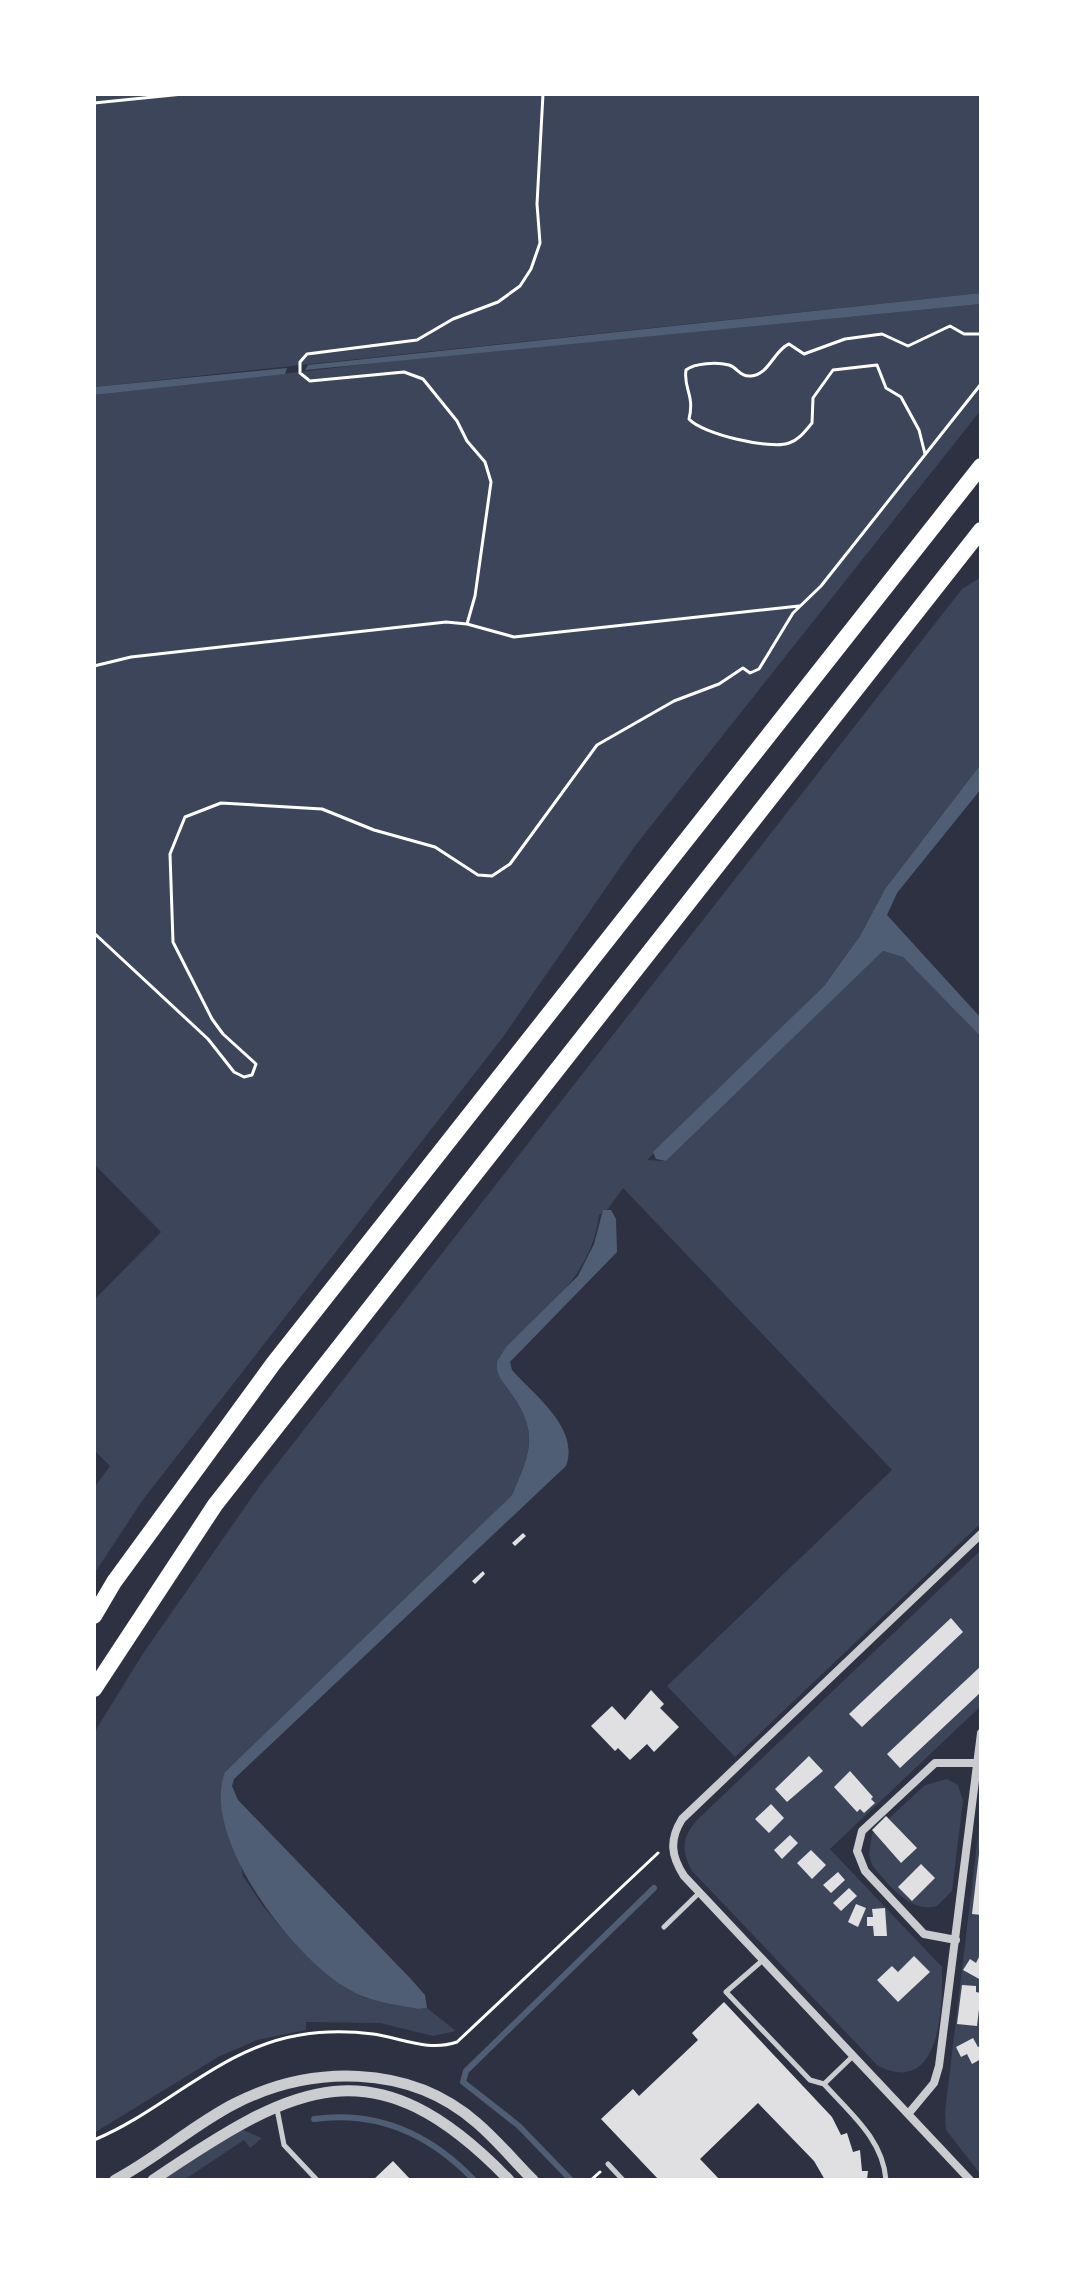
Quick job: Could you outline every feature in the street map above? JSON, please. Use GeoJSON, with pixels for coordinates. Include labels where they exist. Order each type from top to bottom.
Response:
{"type":"FeatureCollection","features":[{"type":"Feature","properties":{"kind":"highway"},"geometry":{"type":"LineString","coordinates":[[94,1616],[114,1582],[273,1364],[981,466]]}},
{"type":"Feature","properties":{"kind":"highway"},"geometry":{"type":"LineString","coordinates":[[94,1689],[215,1505],[981,530]]}},
{"type":"Feature","properties":{"kind":"street"},"geometry":{"type":"LineString","coordinates":[[970,2180],[699,1893],[676,1864],[672,1851],[673,1838],[682,1819],[981,1534]]}},
{"type":"Feature","properties":{"kind":"street"},"geometry":{"type":"LineString","coordinates":[[909,2113],[934,2083],[956,1940],[981,1733]]}},
{"type":"Feature","properties":{"kind":"street"},"geometry":{"type":"LineString","coordinates":[[956,1940],[924,1934],[865,1871],[857,1851],[862,1831],[935,1763],[977,1763]]}},
{"type":"Feature","properties":{"kind":"street"},"geometry":{"type":"LineString","coordinates":[[115,2180],[232,2105],[274,2086],[333,2074],[381,2079],[441,2100],[475,2121],[533,2180]]}},
{"type":"Feature","properties":{"kind":"street"},"geometry":{"type":"LineString","coordinates":[[153,2180],[234,2126],[276,2104],[323,2092],[344,2091],[404,2102],[463,2134],[509,2180]]}},
{"type":"Feature","properties":{"kind":"lane"},"geometry":{"type":"LineString","coordinates":[[664,1927],[699,1893]]}},
{"type":"Feature","properties":{"kind":"lane"},"geometry":{"type":"LineString","coordinates":[[763,1959],[726,1992],[810,2080],[824,2084],[868,2133],[881,2154],[886,2180]]}},
{"type":"Feature","properties":{"kind":"lane"},"geometry":{"type":"LineString","coordinates":[[824,2084],[854,2055]]}},
{"type":"Feature","properties":{"kind":"lane"},"geometry":{"type":"LineString","coordinates":[[276,2104],[284,2145],[317,2180]]}},
{"type":"Feature","properties":{"kind":"lane"},"geometry":{"type":"LineString","coordinates":[[608,2164],[623,2180]]}},
{"type":"Feature","properties":{"kind":"path"},"geometry":{"type":"LineString","coordinates":[[94,103],[183,94]]}},
{"type":"Feature","properties":{"kind":"path"},"geometry":{"type":"LineString","coordinates":[[467,624],[475,596],[491,482],[482,457],[417,374],[404,372],[310,381],[300,373],[299,367],[307,354],[417,340],[453,319],[498,302],[520,286],[531,269],[540,243],[537,204],[543,94]]}},
{"type":"Feature","properties":{"kind":"path"},"geometry":{"type":"LineString","coordinates":[[925,454],[919,430],[901,397],[886,388],[877,365],[833,370],[813,398],[812,423],[797,439],[777,446],[723,437],[693,424],[689,419],[692,398],[684,378],[686,370],[699,365],[730,365],[740,374],[750,376],[765,369],[782,346],[789,344],[804,354],[845,339],[882,334],[908,346],[950,326],[964,334],[981,334]]}},
{"type":"Feature","properties":{"kind":"path"},"geometry":{"type":"LineString","coordinates":[[94,933],[208,1039],[234,1072],[244,1077],[252,1075],[256,1064],[223,1034],[212,1019],[173,942],[170,854],[185,817],[221,803],[322,809],[374,830],[435,847],[478,875],[492,876],[510,864],[597,745],[674,701],[719,684],[736,671],[743,668],[754,673],[799,606],[821,586],[981,384]]}},
{"type":"Feature","properties":{"kind":"path"},"geometry":{"type":"LineString","coordinates":[[94,666],[131,657],[201,648],[446,622],[467,624],[514,637],[799,606]]}},
{"type":"Feature","properties":{"kind":"path"},"geometry":{"type":"LineString","coordinates":[[94,2140],[232,2057],[280,2040],[300,2035],[354,2033],[427,2046],[457,2042],[650,1860],[659,1853],[672,1851]]}},
{"type":"Feature","properties":{"kind":"shaded area"},"geometry":{"type":"Polygon","coordinates":[[[94,94],[981,94],[981,293],[94,387],[94,94]]]}},
{"type":"Feature","properties":{"kind":"shaded area"},"geometry":{"type":"Polygon","coordinates":[[[981,293],[981,304],[305,370],[308,365],[981,293]]]}},
{"type":"Feature","properties":{"kind":"shaded area"},"geometry":{"type":"Polygon","coordinates":[[[981,304],[981,410],[635,846],[503,1037],[142,1501],[94,1574],[94,1488],[110,1466],[94,1450],[94,1300],[161,1232],[94,1164],[94,395],[403,360],[981,304]]]}},
{"type":"Feature","properties":{"kind":"shaded area"},"geometry":{"type":"Polygon","coordinates":[[[287,368],[285,374],[94,395],[94,387],[287,368]]]}},
{"type":"Feature","properties":{"kind":"shaded area"},"geometry":{"type":"Polygon","coordinates":[[[981,577],[981,764],[885,889],[860,936],[824,986],[647,1160],[666,1161],[883,951],[903,957],[981,1037],[981,1523],[735,1757],[667,1686],[892,1470],[623,1188],[608,1209],[599,1215],[587,1256],[577,1273],[552,1304],[506,1347],[497,1361],[499,1376],[518,1404],[528,1429],[528,1453],[512,1495],[225,1772],[243,1876],[284,1931],[344,1987],[365,1998],[418,2009],[427,2008],[456,2031],[433,2036],[380,2023],[306,2022],[306,2030],[257,2040],[218,2057],[94,2133],[94,1733],[142,1655],[259,1487],[962,589],[981,577]]]}},
{"type":"Feature","properties":{"kind":"shaded area"},"geometry":{"type":"Polygon","coordinates":[[[981,764],[981,789],[897,893],[887,915],[981,1018],[981,1037],[903,957],[883,951],[666,1161],[656,1159],[653,1152],[824,986],[860,936],[885,889],[981,764]]]}},
{"type":"Feature","properties":{"kind":"shaded area"},"geometry":{"type":"Polygon","coordinates":[[[603,1210],[611,1210],[616,1219],[617,1252],[510,1362],[512,1370],[561,1426],[569,1452],[566,1466],[234,1779],[232,1786],[238,1800],[410,1978],[425,1995],[427,2008],[373,2000],[348,1989],[326,1973],[278,1924],[256,1893],[238,1861],[226,1829],[221,1799],[225,1772],[512,1495],[528,1453],[528,1429],[518,1404],[499,1376],[497,1361],[506,1347],[578,1276],[594,1244],[603,1210]]]}},
{"type":"Feature","properties":{"kind":"shaded area"},"geometry":{"type":"Polygon","coordinates":[[[981,1550],[981,1706],[830,1849],[942,1967],[939,2024],[934,2043],[926,2059],[915,2069],[899,2072],[878,2066],[692,1871],[685,1845],[696,1821],[981,1550]]]}},
{"type":"Feature","properties":{"kind":"shaded area"},"geometry":{"type":"Polygon","coordinates":[[[947,1779],[958,1785],[963,1801],[952,1891],[937,1906],[918,1906],[900,1895],[872,1865],[869,1854],[872,1834],[925,1785],[947,1779]]]}},
{"type":"Feature","properties":{"kind":"shaded area"},"geometry":{"type":"Polygon","coordinates":[[[981,1810],[981,2175],[946,2130],[945,2112],[981,1810]]]}},
{"type":"Feature","properties":{"kind":"shaded area"},"geometry":{"type":"Polygon","coordinates":[[[241,2129],[262,2138],[250,2148],[244,2140],[184,2180],[162,2180],[241,2129]]]}},
{"type":"Feature","properties":{"kind":"building"},"geometry":{"type":"Polygon","coordinates":[[[523,1533],[526,1536],[515,1546],[512,1543],[523,1533]]]}},
{"type":"Feature","properties":{"kind":"building"},"geometry":{"type":"Polygon","coordinates":[[[483,1571],[485,1574],[475,1584],[472,1581],[483,1571]]]}},
{"type":"Feature","properties":{"kind":"building"},"geometry":{"type":"Polygon","coordinates":[[[951,1618],[963,1632],[862,1727],[849,1714],[951,1618]]]}},
{"type":"Feature","properties":{"kind":"building"},"geometry":{"type":"Polygon","coordinates":[[[981,1666],[981,1692],[900,1768],[887,1754],[981,1666]]]}},
{"type":"Feature","properties":{"kind":"building"},"geometry":{"type":"Polygon","coordinates":[[[651,1690],[664,1704],[660,1708],[679,1727],[654,1752],[647,1744],[630,1760],[618,1748],[615,1751],[591,1726],[612,1706],[625,1720],[651,1690]]]}},
{"type":"Feature","properties":{"kind":"building"},"geometry":{"type":"Polygon","coordinates":[[[809,1756],[823,1771],[787,1802],[775,1789],[809,1756]]]}},
{"type":"Feature","properties":{"kind":"building"},"geometry":{"type":"Polygon","coordinates":[[[850,1771],[875,1803],[864,1813],[860,1809],[857,1812],[834,1787],[850,1771]]]}},
{"type":"Feature","properties":{"kind":"building"},"geometry":{"type":"Polygon","coordinates":[[[771,1804],[784,1818],[769,1833],[755,1819],[771,1804]]]}},
{"type":"Feature","properties":{"kind":"building"},"geometry":{"type":"Polygon","coordinates":[[[886,1816],[917,1848],[901,1863],[872,1830],[886,1816]]]}},
{"type":"Feature","properties":{"kind":"building"},"geometry":{"type":"Polygon","coordinates":[[[790,1835],[798,1843],[782,1859],[774,1850],[790,1835]]]}},
{"type":"Feature","properties":{"kind":"building"},"geometry":{"type":"Polygon","coordinates":[[[811,1850],[826,1865],[812,1879],[797,1863],[811,1850]]]}},
{"type":"Feature","properties":{"kind":"building"},"geometry":{"type":"Polygon","coordinates":[[[981,1854],[981,1915],[972,1914],[981,1854]]]}},
{"type":"Feature","properties":{"kind":"building"},"geometry":{"type":"Polygon","coordinates":[[[921,1864],[935,1878],[912,1901],[898,1887],[921,1864]]]}},
{"type":"Feature","properties":{"kind":"building"},"geometry":{"type":"Polygon","coordinates":[[[838,1872],[845,1880],[831,1893],[823,1885],[838,1872]]]}},
{"type":"Feature","properties":{"kind":"building"},"geometry":{"type":"Polygon","coordinates":[[[849,1888],[857,1896],[841,1911],[833,1903],[849,1888]]]}},
{"type":"Feature","properties":{"kind":"building"},"geometry":{"type":"Polygon","coordinates":[[[856,1904],[866,1908],[858,1927],[848,1922],[856,1904]]]}},
{"type":"Feature","properties":{"kind":"building"},"geometry":{"type":"Polygon","coordinates":[[[885,1908],[887,1936],[874,1936],[873,1926],[867,1926],[867,1917],[873,1917],[872,1909],[885,1908]]]}},
{"type":"Feature","properties":{"kind":"building"},"geometry":{"type":"Polygon","coordinates":[[[914,1956],[930,1972],[898,2002],[877,1980],[892,1966],[898,1972],[914,1956]]]}},
{"type":"Feature","properties":{"kind":"building"},"geometry":{"type":"Polygon","coordinates":[[[979,1957],[981,1980],[963,1970],[970,1959],[976,1963],[979,1957]]]}},
{"type":"Feature","properties":{"kind":"building"},"geometry":{"type":"Polygon","coordinates":[[[962,1985],[976,1986],[976,1992],[981,1993],[977,2026],[957,2024],[962,1985]]]}},
{"type":"Feature","properties":{"kind":"building"},"geometry":{"type":"Polygon","coordinates":[[[724,2002],[832,2117],[841,2135],[847,2133],[853,2152],[860,2150],[862,2171],[868,2171],[867,2180],[825,2180],[814,2161],[758,2103],[700,2159],[720,2180],[659,2180],[601,2119],[633,2089],[639,2096],[698,2040],[692,2033],[724,2002]]]}},
{"type":"Feature","properties":{"kind":"building"},"geometry":{"type":"Polygon","coordinates":[[[973,2038],[978,2047],[981,2046],[981,2059],[972,2064],[967,2054],[961,2057],[956,2047],[973,2038]]]}},
{"type":"Feature","properties":{"kind":"building"},"geometry":{"type":"Polygon","coordinates":[[[393,2161],[411,2180],[373,2180],[393,2161]]]}},
{"type":"Feature","properties":{"kind":"waterway"},"geometry":{"type":"LineString","coordinates":[[571,2180],[519,2126],[463,2082],[466,2071],[654,1888]]}},
{"type":"Feature","properties":{"kind":"waterway"},"geometry":{"type":"LineString","coordinates":[[314,2119],[360,2118],[402,2129],[440,2150],[474,2180]]}}]}
